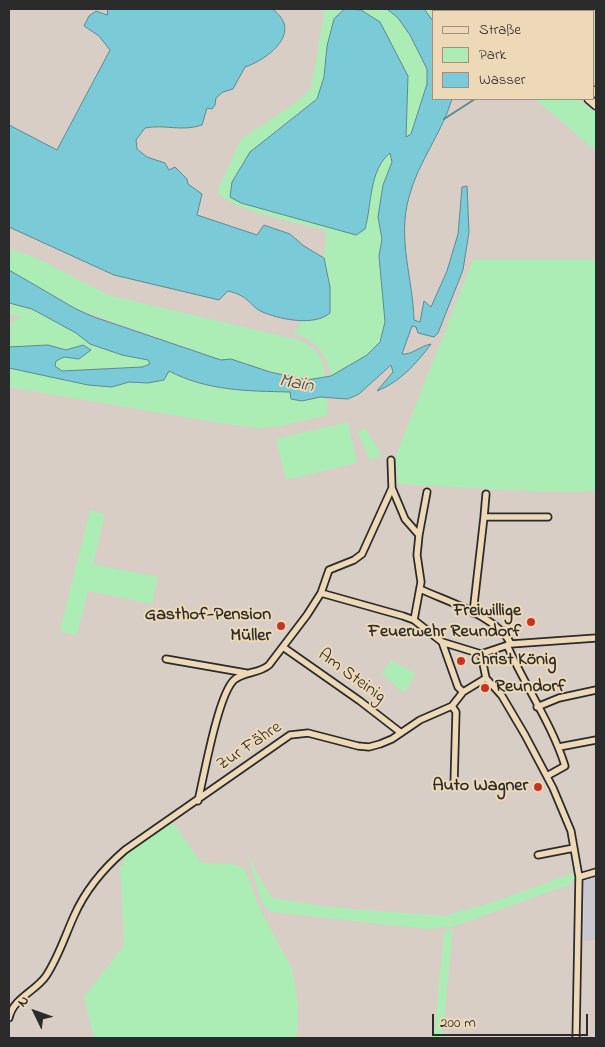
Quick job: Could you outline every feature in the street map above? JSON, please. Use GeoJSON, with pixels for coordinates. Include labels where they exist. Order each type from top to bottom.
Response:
{"type":"FeatureCollection","features":[{"type":"Feature","properties":{"kind":"street"},"geometry":{"type":"LineString","coordinates":[[391,460],[392,488],[405,519],[419,535]]}},
{"type":"Feature","properties":{"kind":"street"},"geometry":{"type":"LineString","coordinates":[[198,801],[226,692],[233,681],[246,673],[266,668],[321,593],[329,570],[354,560],[362,554],[392,488]]}},
{"type":"Feature","properties":{"kind":"street"},"geometry":{"type":"LineString","coordinates":[[414,620],[420,590],[420,572],[417,555],[419,535],[427,492]]}},
{"type":"Feature","properties":{"kind":"street"},"geometry":{"type":"LineString","coordinates":[[473,613],[486,494]]}},
{"type":"Feature","properties":{"kind":"street"},"geometry":{"type":"LineString","coordinates":[[484,517],[548,518]]}},
{"type":"Feature","properties":{"kind":"street"},"geometry":{"type":"LineString","coordinates":[[420,590],[473,613],[501,629],[537,707],[560,747],[565,766],[547,776]]}},
{"type":"Feature","properties":{"kind":"street"},"geometry":{"type":"LineString","coordinates":[[321,593],[414,620],[442,642],[481,654],[509,645],[596,638]]}},
{"type":"Feature","properties":{"kind":"street"},"geometry":{"type":"LineString","coordinates":[[442,642],[458,687],[463,692]]}},
{"type":"Feature","properties":{"kind":"street","name":"Am Steinig"},"geometry":{"type":"LineString","coordinates":[[283,647],[360,700],[400,732]]}},
{"type":"Feature","properties":{"kind":"street"},"geometry":{"type":"LineString","coordinates":[[481,654],[486,678],[502,696],[547,776],[571,831],[579,877],[579,962],[576,1038]]}},
{"type":"Feature","properties":{"kind":"street"},"geometry":{"type":"LineString","coordinates":[[166,659],[246,673]]}},
{"type":"Feature","properties":{"kind":"street","name":"Zur Fähre"},"geometry":{"type":"LineString","coordinates":[[9,1018],[15,1005],[42,982],[75,914],[97,879],[111,862],[290,735],[308,733],[343,743],[369,747],[392,739],[400,732],[452,706],[463,692],[486,678]]}},
{"type":"Feature","properties":{"kind":"street"},"geometry":{"type":"LineString","coordinates":[[537,707],[559,698],[596,690]]}},
{"type":"Feature","properties":{"kind":"street"},"geometry":{"type":"LineString","coordinates":[[452,706],[456,712],[454,784]]}},
{"type":"Feature","properties":{"kind":"street"},"geometry":{"type":"LineString","coordinates":[[560,747],[596,740]]}},
{"type":"Feature","properties":{"kind":"street"},"geometry":{"type":"LineString","coordinates":[[538,855],[574,848]]}},
{"type":"Feature","properties":{"kind":"street"},"geometry":{"type":"LineString","coordinates":[[579,877],[596,872]]}},
{"type":"Feature","properties":{"kind":"shaded area"},"geometry":{"type":"Polygon","coordinates":[[[596,875],[596,940],[584,941],[584,880],[596,875]]]}},
{"type":"Feature","properties":{"kind":"green space"},"geometry":{"type":"Polygon","coordinates":[[[322,9],[345,9],[334,19],[327,46],[324,77],[317,99],[250,152],[365,229],[375,178],[383,160],[390,152],[392,162],[380,201],[382,240],[379,256],[385,322],[380,342],[367,355],[331,376],[323,354],[319,349],[309,340],[294,334],[302,321],[323,319],[330,287],[324,258],[326,230],[250,210],[224,198],[217,191],[241,139],[297,102],[311,88],[324,15],[322,9]]]}},
{"type":"Feature","properties":{"kind":"green space"},"geometry":{"type":"Polygon","coordinates":[[[349,9],[387,9],[398,18],[410,35],[426,69],[427,83],[411,134],[406,137],[408,111],[361,10],[349,9]]]}},
{"type":"Feature","properties":{"kind":"green space"},"geometry":{"type":"Polygon","coordinates":[[[424,9],[546,9],[432,10],[432,19],[424,9]]]}},
{"type":"Feature","properties":{"kind":"green space"},"geometry":{"type":"Polygon","coordinates":[[[536,100],[580,100],[596,113],[596,151],[536,100]]]}},
{"type":"Feature","properties":{"kind":"green space"},"geometry":{"type":"Polygon","coordinates":[[[9,248],[39,259],[108,295],[299,340],[311,346],[318,354],[323,364],[325,377],[284,376],[236,361],[221,360],[76,309],[9,270],[9,248]]]}},
{"type":"Feature","properties":{"kind":"green space"},"geometry":{"type":"Polygon","coordinates":[[[473,260],[596,260],[596,491],[552,492],[397,484],[396,455],[473,260]]]}},
{"type":"Feature","properties":{"kind":"green space"},"geometry":{"type":"Polygon","coordinates":[[[9,303],[32,309],[76,333],[90,344],[122,355],[148,360],[150,364],[142,367],[108,370],[62,371],[55,366],[56,361],[64,357],[79,359],[90,350],[83,345],[66,350],[48,345],[9,347],[9,322],[12,323],[27,313],[21,316],[9,315],[9,303]]]}},
{"type":"Feature","properties":{"kind":"green space"},"geometry":{"type":"Polygon","coordinates":[[[9,368],[88,385],[112,387],[129,382],[148,383],[169,371],[198,383],[228,389],[290,392],[291,399],[302,401],[326,397],[328,415],[280,426],[261,428],[226,424],[9,387],[9,368]]]}},
{"type":"Feature","properties":{"kind":"green space"},"geometry":{"type":"Polygon","coordinates":[[[348,422],[357,463],[286,480],[276,439],[348,422]]]}},
{"type":"Feature","properties":{"kind":"green space"},"geometry":{"type":"Polygon","coordinates":[[[365,427],[382,456],[370,460],[358,432],[365,427]]]}},
{"type":"Feature","properties":{"kind":"green space"},"geometry":{"type":"Polygon","coordinates":[[[90,510],[105,515],[93,564],[158,577],[152,604],[88,591],[77,635],[60,631],[90,510]]]}},
{"type":"Feature","properties":{"kind":"green space"},"geometry":{"type":"Polygon","coordinates":[[[391,660],[416,674],[404,693],[382,674],[391,660]]]}},
{"type":"Feature","properties":{"kind":"green space"},"geometry":{"type":"Polygon","coordinates":[[[172,821],[201,863],[233,864],[244,868],[261,911],[292,969],[298,1002],[297,1038],[94,1038],[84,997],[124,945],[120,866],[123,866],[123,855],[172,821]]]}},
{"type":"Feature","properties":{"kind":"green space"},"geometry":{"type":"Polygon","coordinates":[[[247,853],[264,886],[273,898],[329,907],[444,916],[490,903],[574,873],[574,878],[571,884],[452,927],[427,929],[272,912],[263,905],[247,853]]]}},
{"type":"Feature","properties":{"kind":"green space"},"geometry":{"type":"Polygon","coordinates":[[[453,930],[442,1038],[432,1038],[435,1028],[444,931],[453,930]]]}},
{"type":"Feature","properties":{"kind":"water"},"geometry":{"type":"Polygon","coordinates":[[[108,9],[272,9],[281,17],[285,26],[284,35],[279,43],[264,58],[245,67],[233,89],[223,92],[216,98],[212,109],[207,108],[202,125],[187,128],[145,128],[136,140],[137,149],[147,157],[165,163],[169,170],[175,167],[187,179],[188,184],[202,194],[197,215],[257,235],[264,225],[290,234],[304,246],[324,258],[330,287],[330,313],[324,317],[308,321],[290,320],[260,311],[236,293],[228,291],[219,300],[114,275],[9,227],[9,125],[57,150],[110,50],[99,36],[84,26],[89,16],[96,11],[107,15],[108,9]]]}},
{"type":"Feature","properties":{"kind":"water","name":"Main"},"geometry":{"type":"Polygon","coordinates":[[[345,9],[361,10],[380,22],[408,76],[406,137],[411,134],[427,84],[427,69],[410,35],[398,18],[387,9],[424,9],[432,19],[432,100],[452,100],[448,112],[413,184],[406,213],[405,244],[414,320],[420,322],[424,301],[431,307],[447,271],[458,234],[462,187],[467,186],[469,232],[463,270],[438,333],[434,337],[418,333],[416,327],[412,326],[402,354],[431,344],[413,365],[393,383],[377,391],[393,372],[391,365],[359,394],[348,399],[320,397],[302,401],[291,399],[290,392],[228,389],[198,383],[169,371],[164,380],[148,383],[129,382],[112,387],[88,385],[9,368],[9,347],[48,345],[66,350],[83,345],[91,350],[79,359],[64,357],[56,361],[55,366],[62,371],[142,367],[150,364],[148,360],[122,355],[90,344],[76,333],[32,309],[9,303],[9,270],[76,309],[94,317],[221,360],[231,359],[270,372],[307,380],[331,376],[367,355],[380,342],[385,322],[379,256],[382,239],[378,217],[383,185],[392,162],[390,153],[383,160],[375,178],[365,229],[356,235],[241,203],[230,197],[232,182],[250,152],[317,99],[324,77],[327,46],[334,19],[345,9]]]}},
{"type":"Feature","properties":{"kind":"waterway"},"geometry":{"type":"LineString","coordinates":[[444,119],[473,100]]}},
{"type":"Feature","properties":{"kind":"place","name":"Freiwillige Feuerwehr Reundorf"},"geometry":{"type":"Point","coordinates":[531,622]}},
{"type":"Feature","properties":{"kind":"place","name":"Gasthof-Pension Müller"},"geometry":{"type":"Point","coordinates":[281,626]}},
{"type":"Feature","properties":{"kind":"place","name":"Christ König"},"geometry":{"type":"Point","coordinates":[461,661]}},
{"type":"Feature","properties":{"kind":"place","name":"Reundorf"},"geometry":{"type":"Point","coordinates":[485,688]}},
{"type":"Feature","properties":{"kind":"place","name":"Auto Wagner"},"geometry":{"type":"Point","coordinates":[538,787]}}]}
